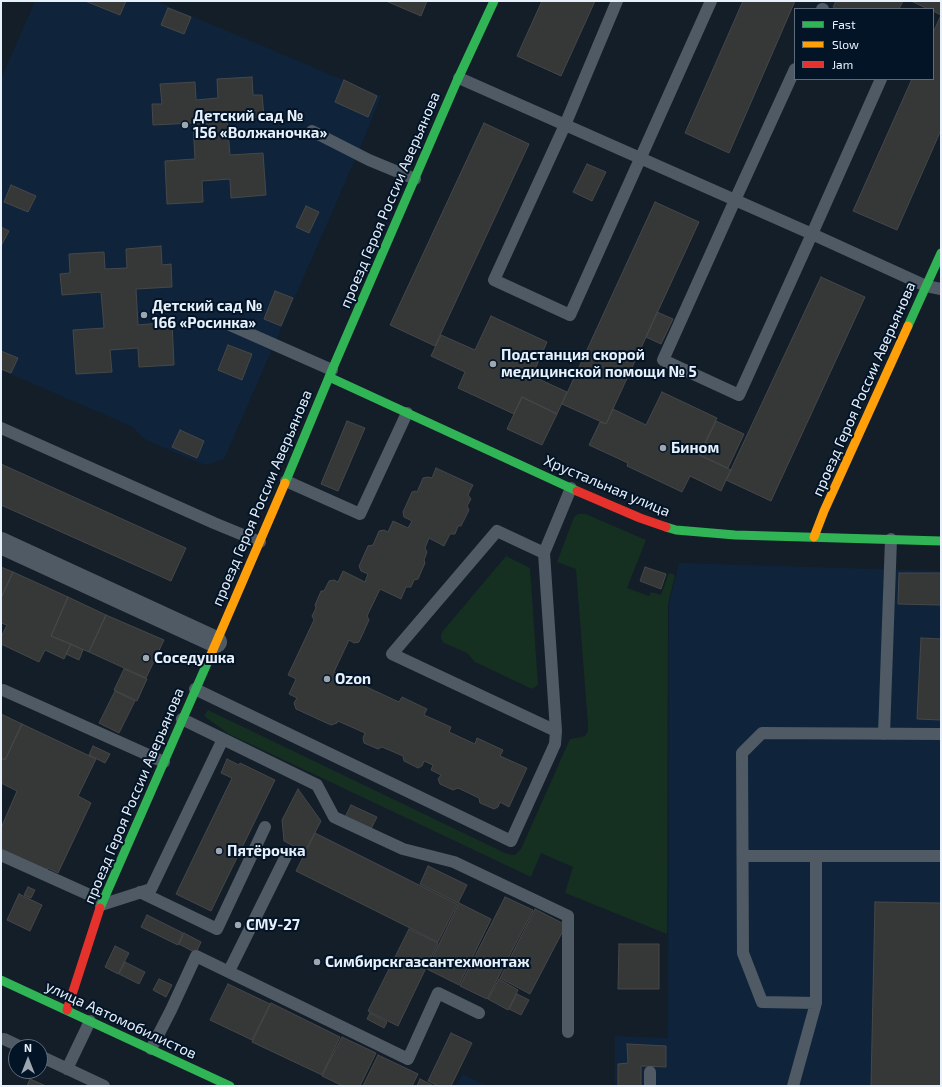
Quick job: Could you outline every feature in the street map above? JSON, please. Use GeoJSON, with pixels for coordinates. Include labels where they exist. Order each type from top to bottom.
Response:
{"type":"FeatureCollection","features":[{"type":"Feature","properties":{"kind":"street","name":"проезд Героя России Аверьянова"},"geometry":{"type":"LineString","coordinates":[[67,1010],[102,903],[260,542],[415,179],[494,1]]}},
{"type":"Feature","properties":{"kind":"street","name":"проезд Героя России Аверьянова"},"geometry":{"type":"LineString","coordinates":[[814,537],[824,511],[941,253]]}},
{"type":"Feature","properties":{"kind":"street","name":"Хрустальная улица"},"geometry":{"type":"LineString","coordinates":[[331,373],[407,413],[571,488],[640,518],[676,530],[735,535],[941,541]]}},
{"type":"Feature","properties":{"kind":"street"},"geometry":{"type":"LineString","coordinates":[[1,543],[216,642]]}},
{"type":"Feature","properties":{"kind":"street","name":"улица Автомобилистов"},"geometry":{"type":"LineString","coordinates":[[1,980],[230,1086]]}},
{"type":"Feature","properties":{"kind":"lane"},"geometry":{"type":"LineString","coordinates":[[617,1],[564,125],[494,280],[570,315],[711,1]]}},
{"type":"Feature","properties":{"kind":"lane"},"geometry":{"type":"LineString","coordinates":[[794,71],[664,360],[739,395],[881,80]]}},
{"type":"Feature","properties":{"kind":"lane"},"geometry":{"type":"LineString","coordinates":[[459,78],[926,286],[941,289]]}},
{"type":"Feature","properties":{"kind":"lane"},"geometry":{"type":"LineString","coordinates":[[312,132],[370,160],[415,179]]}},
{"type":"Feature","properties":{"kind":"lane"},"geometry":{"type":"LineString","coordinates":[[230,325],[331,373]]}},
{"type":"Feature","properties":{"kind":"lane"},"geometry":{"type":"LineString","coordinates":[[286,481],[360,514],[407,413]]}},
{"type":"Feature","properties":{"kind":"lane"},"geometry":{"type":"LineString","coordinates":[[1,428],[260,542]]}},
{"type":"Feature","properties":{"kind":"lane"},"geometry":{"type":"LineString","coordinates":[[195,689],[511,841],[555,744],[556,731],[544,553],[571,488]]}},
{"type":"Feature","properties":{"kind":"lane"},"geometry":{"type":"LineString","coordinates":[[544,553],[498,531],[392,654],[556,731]]}},
{"type":"Feature","properties":{"kind":"lane"},"geometry":{"type":"LineString","coordinates":[[884,734],[891,539]]}},
{"type":"Feature","properties":{"kind":"lane"},"geometry":{"type":"LineString","coordinates":[[3,690],[164,762]]}},
{"type":"Feature","properties":{"kind":"lane"},"geometry":{"type":"LineString","coordinates":[[182,718],[317,784],[334,817],[403,850],[454,862],[568,916],[568,1032]]}},
{"type":"Feature","properties":{"kind":"lane"},"geometry":{"type":"LineString","coordinates":[[816,1003],[762,1002],[743,953],[742,753],[762,733],[941,734]]}},
{"type":"Feature","properties":{"kind":"lane"},"geometry":{"type":"LineString","coordinates":[[1,855],[102,903],[151,888],[223,739]]}},
{"type":"Feature","properties":{"kind":"lane"},"geometry":{"type":"LineString","coordinates":[[140,892],[217,929],[265,827]]}},
{"type":"Feature","properties":{"kind":"lane"},"geometry":{"type":"LineString","coordinates":[[229,971],[286,856]]}},
{"type":"Feature","properties":{"kind":"lane"},"geometry":{"type":"LineString","coordinates":[[743,856],[941,856]]}},
{"type":"Feature","properties":{"kind":"lane"},"geometry":{"type":"LineString","coordinates":[[793,1086],[816,1003],[816,856]]}},
{"type":"Feature","properties":{"kind":"lane"},"geometry":{"type":"LineString","coordinates":[[151,1049],[196,956],[408,1059],[438,993],[479,1013]]}},
{"type":"Feature","properties":{"kind":"lane"},"geometry":{"type":"LineString","coordinates":[[67,1069],[90,1021]]}},
{"type":"Feature","properties":{"kind":"lane"},"geometry":{"type":"LineString","coordinates":[[4,1039],[8,1041]]}},
{"type":"Feature","properties":{"kind":"lane"},"geometry":{"type":"LineString","coordinates":[[48,1060],[104,1086]]}},
{"type":"Feature","properties":{"kind":"lane"},"geometry":{"type":"LineString","coordinates":[[650,1072],[650,1086]]}},
{"type":"Feature","properties":{"kind":"shaded area"},"geometry":{"type":"Polygon","coordinates":[[[35,1],[156,1],[381,96],[358,153],[224,459],[205,465],[146,440],[131,426],[1,370],[1,79],[35,1]]]}},
{"type":"Feature","properties":{"kind":"shaded area"},"geometry":{"type":"Polygon","coordinates":[[[679,563],[941,571],[941,1086],[615,1086],[615,1036],[668,1038],[669,604],[679,563]]]}},
{"type":"Feature","properties":{"kind":"shaded area"},"geometry":{"type":"Polygon","coordinates":[[[463,1074],[486,1086],[456,1086],[463,1074]]]}},
{"type":"Feature","properties":{"kind":"green space"},"geometry":{"type":"Polygon","coordinates":[[[578,514],[588,515],[646,540],[627,588],[649,596],[651,592],[661,595],[669,573],[675,575],[668,604],[667,934],[565,893],[573,867],[541,853],[531,877],[229,734],[204,716],[208,710],[505,853],[515,855],[521,849],[570,739],[585,736],[588,731],[576,569],[557,562],[574,517],[578,514]]]}},
{"type":"Feature","properties":{"kind":"green space"},"geometry":{"type":"Polygon","coordinates":[[[506,556],[530,568],[538,685],[532,689],[475,662],[467,653],[444,643],[441,639],[443,631],[506,556]]]}},
{"type":"Feature","properties":{"kind":"building"},"geometry":{"type":"Polygon","coordinates":[[[85,1],[126,1],[120,15],[85,1]]]}},
{"type":"Feature","properties":{"kind":"building"},"geometry":{"type":"Polygon","coordinates":[[[386,1],[427,1],[421,16],[386,1]]]}},
{"type":"Feature","properties":{"kind":"building"},"geometry":{"type":"Polygon","coordinates":[[[542,1],[595,1],[561,76],[517,56],[542,1]]]}},
{"type":"Feature","properties":{"kind":"building"},"geometry":{"type":"Polygon","coordinates":[[[743,1],[795,1],[729,153],[685,133],[743,1]]]}},
{"type":"Feature","properties":{"kind":"building"},"geometry":{"type":"Polygon","coordinates":[[[836,1],[903,1],[900,8],[833,7],[836,1]]]}},
{"type":"Feature","properties":{"kind":"building"},"geometry":{"type":"Polygon","coordinates":[[[911,1],[941,1],[941,15],[934,12],[934,8],[926,8],[911,1]]]}},
{"type":"Feature","properties":{"kind":"building"},"geometry":{"type":"Polygon","coordinates":[[[168,8],[191,17],[184,34],[161,25],[168,8]]]}},
{"type":"Feature","properties":{"kind":"building"},"geometry":{"type":"Polygon","coordinates":[[[941,15],[941,130],[897,230],[853,211],[912,80],[934,80],[934,31],[941,15]]]}},
{"type":"Feature","properties":{"kind":"building"},"geometry":{"type":"Polygon","coordinates":[[[252,77],[253,95],[262,95],[264,117],[227,120],[230,155],[263,153],[266,195],[231,198],[230,179],[202,181],[203,202],[167,204],[165,161],[195,159],[193,123],[153,125],[152,104],[162,104],[160,84],[195,82],[196,100],[218,98],[217,79],[252,77]]]}},
{"type":"Feature","properties":{"kind":"building"},"geometry":{"type":"Polygon","coordinates":[[[344,80],[377,96],[368,117],[335,102],[344,80]]]}},
{"type":"Feature","properties":{"kind":"building"},"geometry":{"type":"Polygon","coordinates":[[[484,123],[529,144],[435,346],[390,325],[484,123]]]}},
{"type":"Feature","properties":{"kind":"building"},"geometry":{"type":"Polygon","coordinates":[[[587,164],[606,172],[592,201],[573,192],[587,164]]]}},
{"type":"Feature","properties":{"kind":"building"},"geometry":{"type":"Polygon","coordinates":[[[11,185],[36,196],[28,212],[4,202],[11,185]]]}},
{"type":"Feature","properties":{"kind":"building"},"geometry":{"type":"Polygon","coordinates":[[[655,202],[699,222],[606,424],[562,404],[655,202]]]}},
{"type":"Feature","properties":{"kind":"building"},"geometry":{"type":"Polygon","coordinates":[[[306,206],[319,212],[309,233],[296,227],[306,206]]]}},
{"type":"Feature","properties":{"kind":"building"},"geometry":{"type":"Polygon","coordinates":[[[1,227],[9,231],[1,246],[1,227]]]}},
{"type":"Feature","properties":{"kind":"building"},"geometry":{"type":"Polygon","coordinates":[[[161,246],[162,265],[171,264],[172,287],[136,289],[138,325],[172,322],[174,365],[139,367],[138,348],[110,350],[112,372],[76,374],[73,330],[104,328],[101,292],[62,295],[60,274],[70,273],[69,254],[104,252],[105,269],[127,268],[126,249],[161,246]]]}},
{"type":"Feature","properties":{"kind":"building"},"geometry":{"type":"Polygon","coordinates":[[[821,277],[865,297],[771,501],[726,480],[821,277]]]}},
{"type":"Feature","properties":{"kind":"building"},"geometry":{"type":"Polygon","coordinates":[[[275,291],[293,298],[281,326],[264,319],[275,291]]]}},
{"type":"Feature","properties":{"kind":"building"},"geometry":{"type":"Polygon","coordinates":[[[657,312],[673,319],[661,344],[646,337],[657,312]]]}},
{"type":"Feature","properties":{"kind":"building","name":"Подстанция скорой медицинской помощи № 5"},"geometry":{"type":"Polygon","coordinates":[[[491,316],[547,342],[532,376],[567,392],[557,414],[522,397],[514,414],[458,388],[465,372],[431,356],[441,335],[475,350],[491,316]]]}},
{"type":"Feature","properties":{"kind":"building"},"geometry":{"type":"Polygon","coordinates":[[[228,345],[252,354],[242,380],[218,370],[228,345]]]}},
{"type":"Feature","properties":{"kind":"building"},"geometry":{"type":"Polygon","coordinates":[[[1,351],[18,358],[11,373],[1,369],[1,351]]]}},
{"type":"Feature","properties":{"kind":"building"},"geometry":{"type":"Polygon","coordinates":[[[662,392],[717,418],[699,455],[731,470],[721,491],[690,476],[682,492],[627,466],[628,463],[589,445],[600,422],[606,424],[613,409],[646,425],[662,392]]]}},
{"type":"Feature","properties":{"kind":"building"},"geometry":{"type":"Polygon","coordinates":[[[522,397],[557,414],[542,445],[507,429],[522,397]]]}},
{"type":"Feature","properties":{"kind":"building"},"geometry":{"type":"Polygon","coordinates":[[[347,421],[365,428],[338,491],[321,484],[347,421]]]}},
{"type":"Feature","properties":{"kind":"building"},"geometry":{"type":"Polygon","coordinates":[[[716,421],[744,434],[728,468],[700,455],[716,421]]]}},
{"type":"Feature","properties":{"kind":"building"},"geometry":{"type":"Polygon","coordinates":[[[180,430],[204,441],[197,458],[172,447],[180,430]]]}},
{"type":"Feature","properties":{"kind":"building"},"geometry":{"type":"Polygon","coordinates":[[[1,464],[186,548],[171,581],[1,505],[1,464]]]}},
{"type":"Feature","properties":{"kind":"building"},"geometry":{"type":"Polygon","coordinates":[[[436,468],[473,485],[468,495],[471,499],[467,506],[469,510],[461,526],[458,526],[455,534],[450,534],[444,546],[429,538],[425,548],[427,552],[424,560],[425,563],[418,579],[414,580],[411,587],[406,587],[401,599],[380,589],[367,616],[369,620],[359,642],[354,643],[349,640],[334,672],[399,702],[402,697],[427,709],[424,715],[451,727],[449,732],[475,744],[477,738],[503,750],[500,756],[527,768],[509,807],[500,802],[498,807],[494,809],[480,803],[479,798],[458,788],[453,790],[440,784],[438,779],[441,775],[431,770],[433,765],[424,761],[422,766],[418,768],[404,761],[403,756],[382,747],[378,749],[364,743],[363,738],[365,733],[338,721],[337,723],[331,725],[296,709],[294,703],[297,698],[289,694],[296,679],[288,675],[314,620],[312,616],[321,591],[324,591],[329,581],[334,580],[338,582],[343,571],[365,582],[368,574],[361,571],[359,566],[368,546],[373,545],[379,531],[384,530],[388,532],[393,521],[408,528],[412,521],[404,517],[403,512],[412,492],[417,492],[423,478],[432,478],[436,468]]]}},
{"type":"Feature","properties":{"kind":"building"},"geometry":{"type":"Polygon","coordinates":[[[1,567],[13,572],[1,598],[1,567]]]}},
{"type":"Feature","properties":{"kind":"building"},"geometry":{"type":"Polygon","coordinates":[[[645,567],[666,574],[661,589],[640,581],[645,567]]]}},
{"type":"Feature","properties":{"kind":"building"},"geometry":{"type":"Polygon","coordinates":[[[13,572],[68,597],[51,636],[71,644],[64,659],[45,650],[39,662],[1,644],[1,637],[7,625],[1,623],[1,598],[13,572]]]}},
{"type":"Feature","properties":{"kind":"building"},"geometry":{"type":"Polygon","coordinates":[[[899,573],[941,573],[941,605],[898,604],[899,573]]]}},
{"type":"Feature","properties":{"kind":"building"},"geometry":{"type":"Polygon","coordinates":[[[68,597],[106,615],[89,652],[51,636],[68,597]]]}},
{"type":"Feature","properties":{"kind":"building"},"geometry":{"type":"Polygon","coordinates":[[[106,615],[164,640],[146,678],[89,652],[106,615]]]}},
{"type":"Feature","properties":{"kind":"building"},"geometry":{"type":"Polygon","coordinates":[[[921,638],[941,639],[941,720],[917,719],[921,638]]]}},
{"type":"Feature","properties":{"kind":"building"},"geometry":{"type":"Polygon","coordinates":[[[71,644],[83,650],[79,660],[66,654],[71,644]]]}},
{"type":"Feature","properties":{"kind":"building"},"geometry":{"type":"Polygon","coordinates":[[[124,669],[147,679],[137,701],[114,690],[124,669]]]}},
{"type":"Feature","properties":{"kind":"building"},"geometry":{"type":"Polygon","coordinates":[[[115,691],[135,701],[119,733],[99,723],[115,691]]]}},
{"type":"Feature","properties":{"kind":"building"},"geometry":{"type":"Polygon","coordinates":[[[1,714],[22,724],[5,760],[1,758],[1,714]]]}},
{"type":"Feature","properties":{"kind":"building"},"geometry":{"type":"Polygon","coordinates":[[[22,724],[96,759],[78,796],[91,803],[58,873],[48,868],[47,870],[1,849],[1,828],[17,791],[1,783],[1,758],[5,760],[22,724]]]}},
{"type":"Feature","properties":{"kind":"building"},"geometry":{"type":"Polygon","coordinates":[[[93,746],[110,754],[105,763],[89,755],[93,746]]]}},
{"type":"Feature","properties":{"kind":"building","name":"Пятёрочка"},"geometry":{"type":"Polygon","coordinates":[[[227,759],[239,765],[240,763],[275,780],[211,911],[176,894],[232,778],[221,773],[227,759]]]}},
{"type":"Feature","properties":{"kind":"building"},"geometry":{"type":"Polygon","coordinates":[[[298,789],[321,821],[305,852],[284,841],[282,820],[298,789]]]}},
{"type":"Feature","properties":{"kind":"building"},"geometry":{"type":"Polygon","coordinates":[[[351,805],[377,817],[371,829],[345,817],[351,805]]]}},
{"type":"Feature","properties":{"kind":"building"},"geometry":{"type":"Polygon","coordinates":[[[315,833],[457,904],[438,942],[296,871],[315,833]]]}},
{"type":"Feature","properties":{"kind":"building"},"geometry":{"type":"Polygon","coordinates":[[[428,866],[467,885],[458,903],[420,884],[428,866]]]}},
{"type":"Feature","properties":{"kind":"building"},"geometry":{"type":"Polygon","coordinates":[[[28,887],[35,890],[31,898],[24,895],[28,887]]]}},
{"type":"Feature","properties":{"kind":"building"},"geometry":{"type":"Polygon","coordinates":[[[19,894],[42,905],[30,931],[7,920],[19,894]]]}},
{"type":"Feature","properties":{"kind":"building"},"geometry":{"type":"Polygon","coordinates":[[[505,897],[533,910],[487,999],[460,986],[505,897]]]}},
{"type":"Feature","properties":{"kind":"building"},"geometry":{"type":"Polygon","coordinates":[[[875,902],[941,903],[941,1086],[871,1086],[875,902]]]}},
{"type":"Feature","properties":{"kind":"building"},"geometry":{"type":"Polygon","coordinates":[[[459,903],[491,919],[459,985],[427,969],[459,903]]]}},
{"type":"Feature","properties":{"kind":"building"},"geometry":{"type":"Polygon","coordinates":[[[535,909],[566,925],[530,994],[500,978],[535,909]]]}},
{"type":"Feature","properties":{"kind":"building"},"geometry":{"type":"Polygon","coordinates":[[[147,915],[183,933],[178,945],[141,927],[147,915]]]}},
{"type":"Feature","properties":{"kind":"building"},"geometry":{"type":"Polygon","coordinates":[[[409,929],[438,943],[398,1026],[368,1011],[409,929]]]}},
{"type":"Feature","properties":{"kind":"building"},"geometry":{"type":"Polygon","coordinates":[[[184,933],[201,942],[196,953],[179,944],[184,933]]]}},
{"type":"Feature","properties":{"kind":"building"},"geometry":{"type":"Polygon","coordinates":[[[619,944],[659,944],[659,989],[618,989],[619,944]]]}},
{"type":"Feature","properties":{"kind":"building"},"geometry":{"type":"Polygon","coordinates":[[[115,946],[129,953],[118,974],[105,967],[115,946]]]}},
{"type":"Feature","properties":{"kind":"building"},"geometry":{"type":"Polygon","coordinates":[[[125,962],[145,972],[139,984],[119,974],[125,962]]]}},
{"type":"Feature","properties":{"kind":"building"},"geometry":{"type":"Polygon","coordinates":[[[159,979],[172,985],[166,997],[153,990],[159,979]]]}},
{"type":"Feature","properties":{"kind":"building"},"geometry":{"type":"Polygon","coordinates":[[[499,979],[518,990],[508,1010],[488,999],[499,979]]]}},
{"type":"Feature","properties":{"kind":"building"},"geometry":{"type":"Polygon","coordinates":[[[228,984],[270,1004],[252,1040],[210,1020],[228,984]]]}},
{"type":"Feature","properties":{"kind":"building"},"geometry":{"type":"Polygon","coordinates":[[[517,994],[529,1000],[521,1015],[509,1009],[517,994]]]}},
{"type":"Feature","properties":{"kind":"building"},"geometry":{"type":"Polygon","coordinates":[[[271,1003],[340,1037],[322,1075],[252,1042],[271,1003]]]}},
{"type":"Feature","properties":{"kind":"building"},"geometry":{"type":"Polygon","coordinates":[[[370,1013],[387,1022],[384,1028],[367,1019],[370,1013]]]}},
{"type":"Feature","properties":{"kind":"building"},"geometry":{"type":"Polygon","coordinates":[[[451,1033],[472,1043],[451,1086],[438,1086],[428,1081],[451,1033]]]}},
{"type":"Feature","properties":{"kind":"building"},"geometry":{"type":"Polygon","coordinates":[[[342,1037],[376,1053],[360,1086],[343,1086],[322,1076],[342,1037]]]}},
{"type":"Feature","properties":{"kind":"building"},"geometry":{"type":"Polygon","coordinates":[[[627,1044],[666,1046],[666,1067],[641,1066],[641,1086],[618,1086],[618,1064],[628,1063],[627,1044]]]}},
{"type":"Feature","properties":{"kind":"building"},"geometry":{"type":"Polygon","coordinates":[[[378,1055],[418,1074],[412,1086],[363,1086],[378,1055]]]}},
{"type":"Feature","properties":{"kind":"building"},"geometry":{"type":"Polygon","coordinates":[[[30,1079],[46,1086],[27,1086],[30,1079]]]}},
{"type":"Feature","properties":{"kind":"building"},"geometry":{"type":"Polygon","coordinates":[[[420,1079],[434,1086],[417,1086],[420,1079]]]}},
{"type":"Feature","properties":{"kind":"traffic: fast"},"geometry":{"type":"LineString","coordinates":[[285,483],[332,370],[456,83],[494,1]]}},
{"type":"Feature","properties":{"kind":"traffic: fast"},"geometry":{"type":"LineString","coordinates":[[908,326],[941,253]]}},
{"type":"Feature","properties":{"kind":"traffic: fast"},"geometry":{"type":"LineString","coordinates":[[329,377],[577,491]]}},
{"type":"Feature","properties":{"kind":"traffic: fast"},"geometry":{"type":"LineString","coordinates":[[666,527],[676,530],[735,535],[941,541]]}},
{"type":"Feature","properties":{"kind":"traffic: fast"},"geometry":{"type":"LineString","coordinates":[[100,908],[209,659]]}},
{"type":"Feature","properties":{"kind":"traffic: fast"},"geometry":{"type":"LineString","coordinates":[[1,980],[230,1086]]}},
{"type":"Feature","properties":{"kind":"traffic: slow"},"geometry":{"type":"LineString","coordinates":[[814,537],[824,511],[908,326]]}},
{"type":"Feature","properties":{"kind":"traffic: slow"},"geometry":{"type":"LineString","coordinates":[[209,659],[285,483]]}},
{"type":"Feature","properties":{"kind":"traffic: jam"},"geometry":{"type":"LineString","coordinates":[[577,491],[640,518],[666,527]]}},
{"type":"Feature","properties":{"kind":"traffic: jam"},"geometry":{"type":"LineString","coordinates":[[67,1010],[100,908]]}},
{"type":"Feature","properties":{"kind":"place","name":"Детский сад № 156 «Волжаночка»"},"geometry":{"type":"Point","coordinates":[185,125]}},
{"type":"Feature","properties":{"kind":"place","name":"Детский сад № 166 «Росинка»"},"geometry":{"type":"Point","coordinates":[144,315]}},
{"type":"Feature","properties":{"kind":"place","name":"Подстанция скорой медицинской помощи № 5"},"geometry":{"type":"Point","coordinates":[493,364]}},
{"type":"Feature","properties":{"kind":"place","name":"Бином"},"geometry":{"type":"Point","coordinates":[663,448]}},
{"type":"Feature","properties":{"kind":"place","name":"Соседушка"},"geometry":{"type":"Point","coordinates":[146,658]}},
{"type":"Feature","properties":{"kind":"place","name":"Ozon"},"geometry":{"type":"Point","coordinates":[327,679]}},
{"type":"Feature","properties":{"kind":"place","name":"Пятёрочка"},"geometry":{"type":"Point","coordinates":[219,851]}},
{"type":"Feature","properties":{"kind":"place","name":"СМУ-27"},"geometry":{"type":"Point","coordinates":[238,925]}},
{"type":"Feature","properties":{"kind":"place","name":"Симбирскгазсантехмонтаж"},"geometry":{"type":"Point","coordinates":[317,962]}}]}
